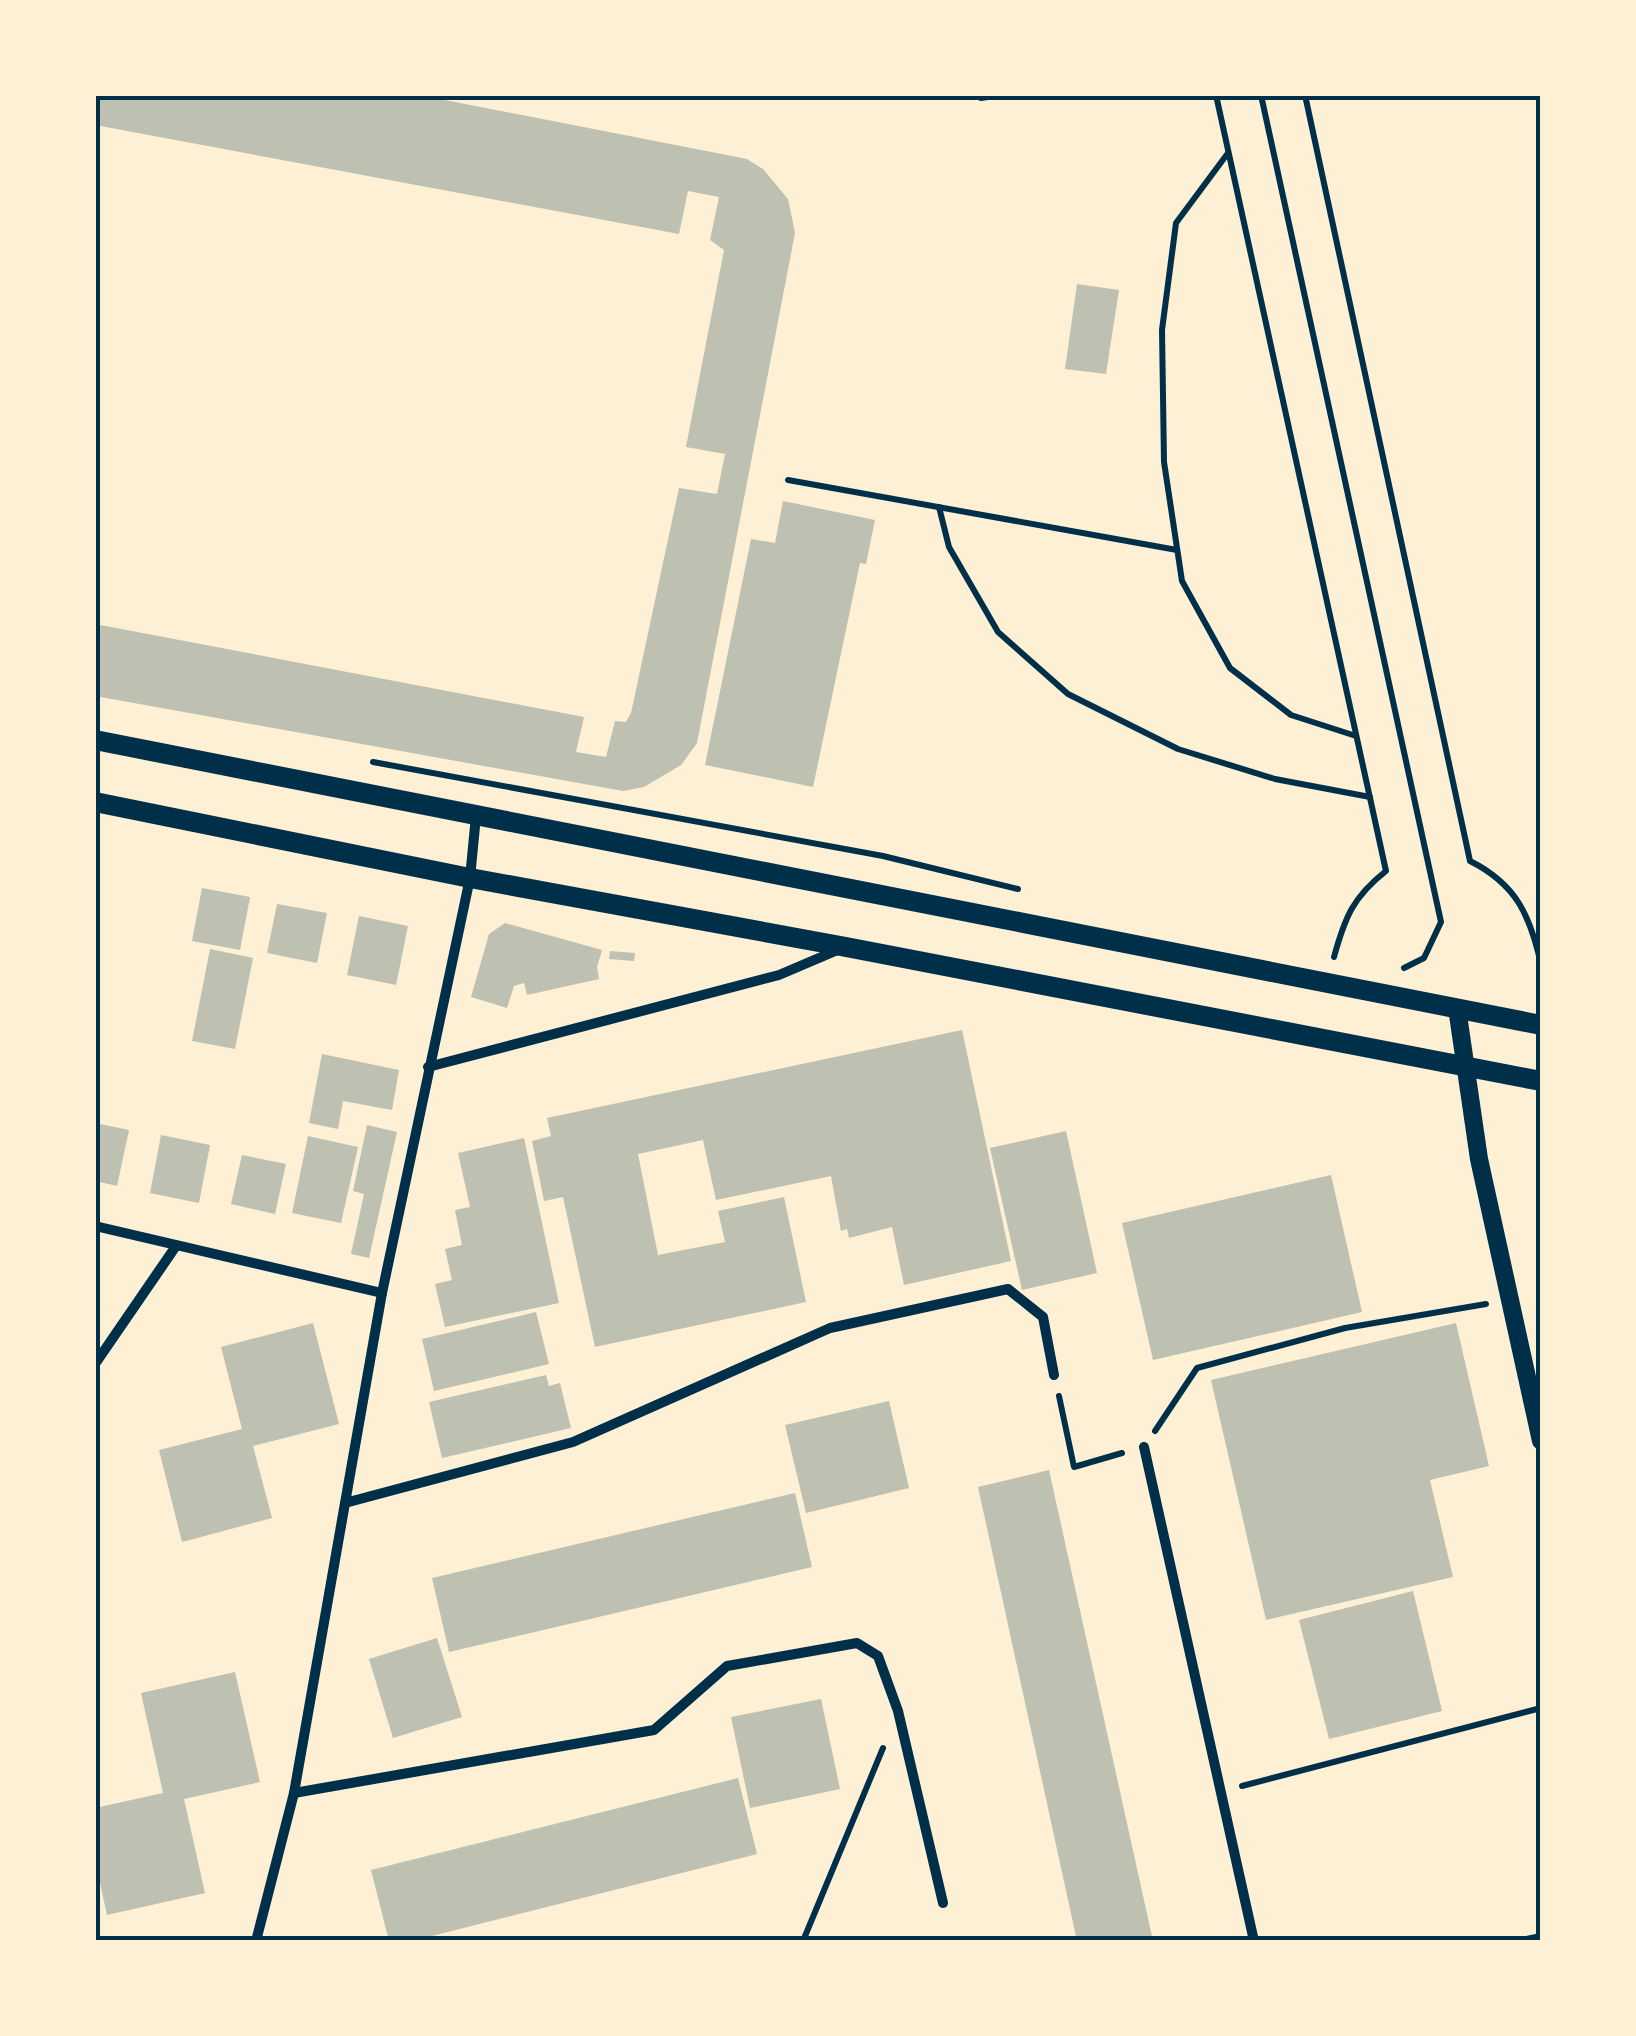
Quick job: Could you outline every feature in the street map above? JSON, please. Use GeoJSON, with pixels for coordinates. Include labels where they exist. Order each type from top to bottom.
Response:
{"type":"FeatureCollection","features":[{"type":"Feature","properties":{"kind":"main road"},"geometry":{"type":"LineString","coordinates":[[95,740],[1541,1025]]}},
{"type":"Feature","properties":{"kind":"main road"},"geometry":{"type":"LineString","coordinates":[[95,802],[470,878],[1541,1081]]}},
{"type":"Feature","properties":{"kind":"street"},"geometry":{"type":"LineString","coordinates":[[256,1941],[294,1792],[382,1293],[470,878],[476,816]]}},
{"type":"Feature","properties":{"kind":"street"},"geometry":{"type":"LineString","coordinates":[[428,1067],[779,975],[846,947]]}},
{"type":"Feature","properties":{"kind":"street"},"geometry":{"type":"LineString","coordinates":[[1456,1008],[1479,1159],[1541,1441]]}},
{"type":"Feature","properties":{"kind":"street"},"geometry":{"type":"LineString","coordinates":[[95,1226],[382,1293]]}},
{"type":"Feature","properties":{"kind":"street"},"geometry":{"type":"LineString","coordinates":[[95,1364],[176,1246]]}},
{"type":"Feature","properties":{"kind":"street"},"geometry":{"type":"LineString","coordinates":[[345,1503],[573,1442],[830,1328],[1008,1289],[1043,1317],[1054,1375]]}},
{"type":"Feature","properties":{"kind":"street"},"geometry":{"type":"LineString","coordinates":[[1144,1447],[1254,1941]]}},
{"type":"Feature","properties":{"kind":"street"},"geometry":{"type":"LineString","coordinates":[[294,1792],[654,1730],[727,1666],[857,1643],[878,1656],[898,1711],[942,1904]]}},
{"type":"Feature","properties":{"kind":"street"},"geometry":{"type":"LineString","coordinates":[[1527,1941],[1541,1938]]}},
{"type":"Feature","properties":{"kind":"path"},"geometry":{"type":"LineString","coordinates":[[981,98],[1000,95]]}},
{"type":"Feature","properties":{"kind":"path"},"geometry":{"type":"LineString","coordinates":[[1216,95],[1386,871],[1356,897],[1340,932],[1332,966],[1322,981]]}},
{"type":"Feature","properties":{"kind":"path"},"geometry":{"type":"LineString","coordinates":[[1260,95],[1441,922]]}},
{"type":"Feature","properties":{"kind":"path"},"geometry":{"type":"LineString","coordinates":[[1305,95],[1470,861],[1492,872],[1519,902],[1541,964]]}},
{"type":"Feature","properties":{"kind":"path"},"geometry":{"type":"LineString","coordinates":[[1229,152],[1176,223],[1162,330],[1164,462],[1182,580],[1230,668],[1291,715],[1357,736]]}},
{"type":"Feature","properties":{"kind":"path"},"geometry":{"type":"LineString","coordinates":[[788,480],[1177,550]]}},
{"type":"Feature","properties":{"kind":"path"},"geometry":{"type":"LineString","coordinates":[[939,507],[949,547],[998,632],[1068,694],[1178,748],[1275,779],[1370,797]]}},
{"type":"Feature","properties":{"kind":"path"},"geometry":{"type":"LineString","coordinates":[[1054,1375],[1074,1467],[1144,1447],[1197,1368],[1345,1328],[1510,1300]]}},
{"type":"Feature","properties":{"kind":"path"},"geometry":{"type":"LineString","coordinates":[[1222,1792],[1541,1708]]}},
{"type":"Feature","properties":{"kind":"path"},"geometry":{"type":"LineString","coordinates":[[803,1941],[898,1711]]}},
{"type":"Feature","properties":{"kind":"building"},"geometry":{"type":"Polygon","coordinates":[[[95,95],[419,95],[747,159],[763,169],[788,199],[795,233],[697,743],[681,765],[644,787],[623,791],[95,696],[95,624],[584,717],[576,752],[606,757],[615,721],[626,722],[631,713],[679,488],[717,494],[725,454],[686,447],[724,250],[710,240],[719,197],[688,191],[679,234],[95,125],[95,95]]]}},
{"type":"Feature","properties":{"kind":"building"},"geometry":{"type":"Polygon","coordinates":[[[1077,284],[1119,290],[1106,374],[1065,369],[1077,284]]]}},
{"type":"Feature","properties":{"kind":"building"},"geometry":{"type":"Polygon","coordinates":[[[783,501],[875,520],[866,564],[860,563],[813,787],[705,765],[751,539],[775,543],[783,501]]]}},
{"type":"Feature","properties":{"kind":"building"},"geometry":{"type":"Polygon","coordinates":[[[202,888],[250,897],[240,950],[192,941],[202,888]]]}},
{"type":"Feature","properties":{"kind":"building"},"geometry":{"type":"Polygon","coordinates":[[[277,904],[327,913],[317,963],[267,953],[277,904]]]}},
{"type":"Feature","properties":{"kind":"building"},"geometry":{"type":"Polygon","coordinates":[[[359,916],[408,926],[396,985],[347,975],[359,916]]]}},
{"type":"Feature","properties":{"kind":"building"},"geometry":{"type":"Polygon","coordinates":[[[505,923],[602,950],[597,967],[599,979],[527,995],[524,983],[514,986],[507,1008],[471,997],[489,934],[505,923]]]}},
{"type":"Feature","properties":{"kind":"building"},"geometry":{"type":"Polygon","coordinates":[[[210,949],[253,958],[235,1049],[192,1041],[210,949]]]}},
{"type":"Feature","properties":{"kind":"building"},"geometry":{"type":"Polygon","coordinates":[[[610,951],[635,953],[634,961],[609,959],[610,951]]]}},
{"type":"Feature","properties":{"kind":"building"},"geometry":{"type":"Polygon","coordinates":[[[962,1030],[1011,1261],[904,1285],[892,1227],[849,1238],[847,1229],[841,1231],[831,1176],[716,1200],[703,1140],[638,1154],[658,1255],[725,1242],[718,1211],[784,1197],[806,1302],[595,1347],[563,1197],[544,1201],[532,1141],[551,1136],[547,1118],[962,1030]]]}},
{"type":"Feature","properties":{"kind":"building"},"geometry":{"type":"Polygon","coordinates":[[[322,1054],[399,1070],[392,1110],[343,1101],[338,1129],[309,1123],[322,1054]]]}},
{"type":"Feature","properties":{"kind":"building"},"geometry":{"type":"Polygon","coordinates":[[[95,1123],[129,1130],[117,1186],[95,1181],[95,1123]]]}},
{"type":"Feature","properties":{"kind":"building"},"geometry":{"type":"Polygon","coordinates":[[[367,1125],[397,1132],[369,1258],[351,1254],[364,1194],[353,1191],[367,1125]]]}},
{"type":"Feature","properties":{"kind":"building"},"geometry":{"type":"Polygon","coordinates":[[[1066,1131],[1097,1273],[1022,1290],[990,1148],[1066,1131]]]}},
{"type":"Feature","properties":{"kind":"building"},"geometry":{"type":"Polygon","coordinates":[[[161,1135],[210,1145],[199,1203],[150,1193],[161,1135]]]}},
{"type":"Feature","properties":{"kind":"building"},"geometry":{"type":"Polygon","coordinates":[[[308,1136],[358,1147],[341,1223],[292,1213],[308,1136]]]}},
{"type":"Feature","properties":{"kind":"building"},"geometry":{"type":"Polygon","coordinates":[[[524,1138],[559,1303],[445,1327],[435,1284],[452,1280],[445,1249],[462,1245],[455,1210],[470,1207],[458,1153],[524,1138]]]}},
{"type":"Feature","properties":{"kind":"building"},"geometry":{"type":"Polygon","coordinates":[[[242,1155],[286,1164],[275,1214],[231,1204],[242,1155]]]}},
{"type":"Feature","properties":{"kind":"building"},"geometry":{"type":"Polygon","coordinates":[[[1331,1175],[1362,1312],[1153,1360],[1122,1223],[1331,1175]]]}},
{"type":"Feature","properties":{"kind":"building"},"geometry":{"type":"Polygon","coordinates":[[[536,1312],[549,1364],[434,1391],[422,1339],[536,1312]]]}},
{"type":"Feature","properties":{"kind":"building"},"geometry":{"type":"Polygon","coordinates":[[[313,1323],[339,1424],[253,1446],[272,1518],[182,1542],[159,1450],[242,1429],[221,1347],[313,1323]]]}},
{"type":"Feature","properties":{"kind":"building"},"geometry":{"type":"Polygon","coordinates":[[[1456,1323],[1489,1466],[1430,1480],[1453,1577],[1266,1620],[1211,1380],[1456,1323]]]}},
{"type":"Feature","properties":{"kind":"building"},"geometry":{"type":"Polygon","coordinates":[[[546,1375],[549,1386],[560,1383],[571,1428],[442,1458],[429,1402],[546,1375]]]}},
{"type":"Feature","properties":{"kind":"building"},"geometry":{"type":"Polygon","coordinates":[[[889,1401],[909,1488],[806,1513],[785,1425],[889,1401]]]}},
{"type":"Feature","properties":{"kind":"building"},"geometry":{"type":"Polygon","coordinates":[[[1049,1470],[1153,1941],[1077,1941],[978,1487],[1049,1470]]]}},
{"type":"Feature","properties":{"kind":"building"},"geometry":{"type":"Polygon","coordinates":[[[795,1493],[812,1567],[449,1652],[432,1578],[795,1493]]]}},
{"type":"Feature","properties":{"kind":"building"},"geometry":{"type":"Polygon","coordinates":[[[1413,1591],[1442,1711],[1329,1739],[1299,1620],[1413,1591]]]}},
{"type":"Feature","properties":{"kind":"building"},"geometry":{"type":"Polygon","coordinates":[[[437,1638],[462,1717],[393,1738],[369,1659],[437,1638]]]}},
{"type":"Feature","properties":{"kind":"building"},"geometry":{"type":"Polygon","coordinates":[[[235,1672],[260,1782],[184,1799],[205,1893],[107,1915],[95,1860],[95,1808],[163,1793],[141,1693],[235,1672]]]}},
{"type":"Feature","properties":{"kind":"building"},"geometry":{"type":"Polygon","coordinates":[[[821,1699],[840,1789],[750,1808],[731,1717],[821,1699]]]}},
{"type":"Feature","properties":{"kind":"building"},"geometry":{"type":"Polygon","coordinates":[[[738,1778],[757,1854],[412,1941],[389,1941],[371,1870],[738,1778]]]}}]}
